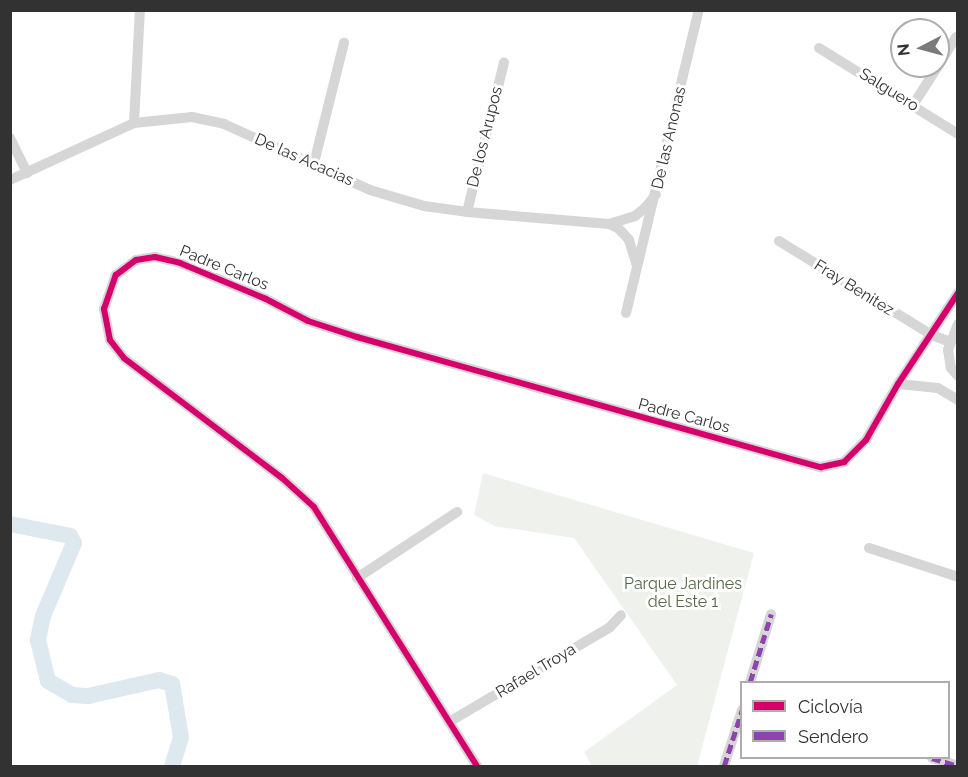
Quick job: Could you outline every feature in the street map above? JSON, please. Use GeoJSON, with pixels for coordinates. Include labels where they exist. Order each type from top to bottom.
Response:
{"type":"FeatureCollection","features":[{"type":"Feature","properties":{"kind":"street"},"geometry":{"type":"LineString","coordinates":[[134,123],[140,10]]}},
{"type":"Feature","properties":{"kind":"street","name":"De las Anonas"},"geometry":{"type":"LineString","coordinates":[[626,313],[699,10]]}},
{"type":"Feature","properties":{"kind":"street"},"geometry":{"type":"LineString","coordinates":[[314,163],[344,43]]}},
{"type":"Feature","properties":{"kind":"street","name":"Salguero"},"geometry":{"type":"LineString","coordinates":[[819,48],[957,134]]}},
{"type":"Feature","properties":{"kind":"street","name":"De los Arupos"},"geometry":{"type":"LineString","coordinates":[[467,212],[504,62]]}},
{"type":"Feature","properties":{"kind":"street"},"geometry":{"type":"LineString","coordinates":[[913,105],[930,78]]}},
{"type":"Feature","properties":{"kind":"street","name":"De las Acacias"},"geometry":{"type":"LineString","coordinates":[[10,180],[134,123],[192,117],[208,119],[314,163],[370,190],[424,206],[467,212],[609,224]]}},
{"type":"Feature","properties":{"kind":"street"},"geometry":{"type":"LineString","coordinates":[[10,138],[27,173]]}},
{"type":"Feature","properties":{"kind":"street"},"geometry":{"type":"LineString","coordinates":[[609,224],[635,216],[656,194]]}},
{"type":"Feature","properties":{"kind":"street"},"geometry":{"type":"LineString","coordinates":[[609,224],[618,228],[629,240],[637,265]]}},
{"type":"Feature","properties":{"kind":"street","name":"Fray Benitez"},"geometry":{"type":"LineString","coordinates":[[779,241],[930,334],[950,342]]}},
{"type":"Feature","properties":{"kind":"street","name":"Padre Carlos"},"geometry":{"type":"LineString","coordinates":[[477,766],[314,507],[304,496],[124,358],[110,340],[104,309],[116,275],[136,260],[155,256],[180,263],[266,299],[308,321],[357,337],[821,467],[844,462],[857,452],[957,293]]}},
{"type":"Feature","properties":{"kind":"street"},"geometry":{"type":"LineString","coordinates":[[957,324],[950,342],[948,358],[957,376]]}},
{"type":"Feature","properties":{"kind":"street"},"geometry":{"type":"LineString","coordinates":[[898,384],[938,388],[957,400]]}},
{"type":"Feature","properties":{"kind":"street"},"geometry":{"type":"LineString","coordinates":[[357,578],[457,512]]}},
{"type":"Feature","properties":{"kind":"street"},"geometry":{"type":"LineString","coordinates":[[869,548],[957,577]]}},
{"type":"Feature","properties":{"kind":"street"},"geometry":{"type":"LineString","coordinates":[[750,681],[771,614]]}},
{"type":"Feature","properties":{"kind":"street","name":"Rafael Troya"},"geometry":{"type":"LineString","coordinates":[[449,722],[610,627],[621,615]]}},
{"type":"Feature","properties":{"kind":"street"},"geometry":{"type":"LineString","coordinates":[[724,766],[740,713]]}},
{"type":"Feature","properties":{"kind":"street"},"geometry":{"type":"LineString","coordinates":[[935,759],[957,766]]}},
{"type":"Feature","properties":{"kind":"green space","name":"Parque Jardines del Este 1"},"geometry":{"type":"Polygon","coordinates":[[[483,473],[754,553],[697,766],[592,766],[584,752],[677,685],[574,538],[494,526],[474,515],[483,473]]]}},
{"type":"Feature","properties":{"kind":"waterway"},"geometry":{"type":"LineString","coordinates":[[10,524],[70,536],[74,543],[43,616],[38,640],[48,681],[72,695],[88,696],[159,680],[172,684],[181,737],[172,766]]}},
{"type":"Feature","properties":{"kind":"marked path"},"geometry":{"type":"LineString","coordinates":[[750,681],[771,614]]}},
{"type":"Feature","properties":{"kind":"marked path"},"geometry":{"type":"LineString","coordinates":[[724,766],[740,716]]}},
{"type":"Feature","properties":{"kind":"marked path"},"geometry":{"type":"LineString","coordinates":[[935,759],[958,766]]}},
{"type":"Feature","properties":{"kind":"cycle path"},"geometry":{"type":"LineString","coordinates":[[477,766],[314,507],[282,478],[124,358],[110,340],[104,309],[116,275],[136,260],[155,257],[180,263],[266,299],[308,321],[357,337],[821,467],[844,462],[866,440],[898,384],[958,293]]}}]}
